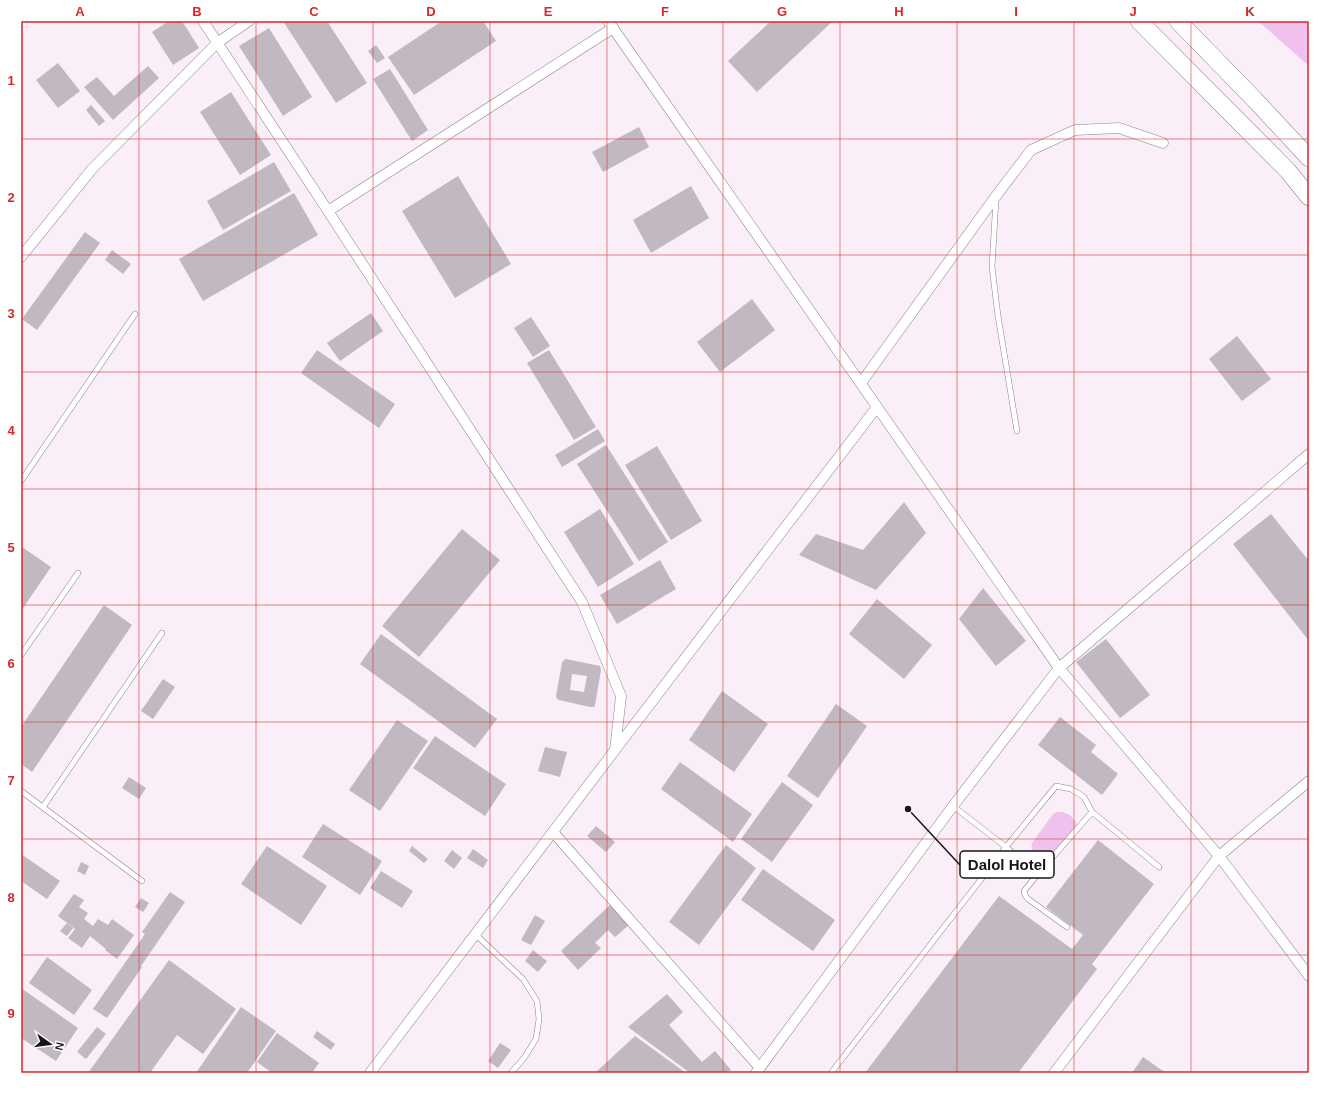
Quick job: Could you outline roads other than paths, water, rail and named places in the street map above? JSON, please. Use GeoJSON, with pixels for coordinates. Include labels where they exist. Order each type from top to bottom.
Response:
{"type":"FeatureCollection","features":[{"type":"Feature","properties":{"kind":"highway"},"geometry":{"type":"LineString","coordinates":[[1140,21],[1288,171],[1309,197]]}},
{"type":"Feature","properties":{"kind":"highway"},"geometry":{"type":"LineString","coordinates":[[1178,21],[1309,158]]}},
{"type":"Feature","properties":{"kind":"street"},"geometry":{"type":"LineString","coordinates":[[203,21],[582,602],[621,696],[615,750]]}},
{"type":"Feature","properties":{"kind":"street"},"geometry":{"type":"LineString","coordinates":[[21,257],[92,169],[217,43],[249,21]]}},
{"type":"Feature","properties":{"kind":"street"},"geometry":{"type":"LineString","coordinates":[[328,211],[611,24],[1059,668],[1219,856],[1309,976]]}},
{"type":"Feature","properties":{"kind":"street"},"geometry":{"type":"LineString","coordinates":[[861,383],[1031,150],[1075,130],[1119,128],[1163,143]]}},
{"type":"Feature","properties":{"kind":"street"},"geometry":{"type":"LineString","coordinates":[[370,1073],[877,407]]}},
{"type":"Feature","properties":{"kind":"street"},"geometry":{"type":"LineString","coordinates":[[552,832],[758,1070],[953,806],[1059,668],[1309,454]]}},
{"type":"Feature","properties":{"kind":"street"},"geometry":{"type":"LineString","coordinates":[[1054,1073],[1219,856],[1309,781]]}},
{"type":"Feature","properties":{"kind":"lane"},"geometry":{"type":"LineString","coordinates":[[996,196],[992,267],[998,316],[1017,431]]}},
{"type":"Feature","properties":{"kind":"lane"},"geometry":{"type":"LineString","coordinates":[[21,481],[135,314]]}},
{"type":"Feature","properties":{"kind":"lane"},"geometry":{"type":"LineString","coordinates":[[21,655],[78,573]]}},
{"type":"Feature","properties":{"kind":"lane"},"geometry":{"type":"LineString","coordinates":[[42,807],[162,633]]}},
{"type":"Feature","properties":{"kind":"lane"},"geometry":{"type":"LineString","coordinates":[[831,1073],[1006,847],[1056,786],[1071,789],[1084,796],[1092,812],[1159,867]]}},
{"type":"Feature","properties":{"kind":"lane"},"geometry":{"type":"LineString","coordinates":[[21,791],[142,881]]}},
{"type":"Feature","properties":{"kind":"lane"},"geometry":{"type":"LineString","coordinates":[[953,806],[1006,847],[1036,875]]}},
{"type":"Feature","properties":{"kind":"lane"},"geometry":{"type":"LineString","coordinates":[[1067,927],[1028,898],[1024,891],[1036,875],[1092,812]]}},
{"type":"Feature","properties":{"kind":"lane"},"geometry":{"type":"LineString","coordinates":[[475,934],[523,979],[537,1001],[539,1019],[536,1040],[524,1058],[511,1073]]}},
{"type":"Feature","properties":{"kind":"place","name":"Dalol Hotel"},"geometry":{"type":"Point","coordinates":[908,809]}}]}
